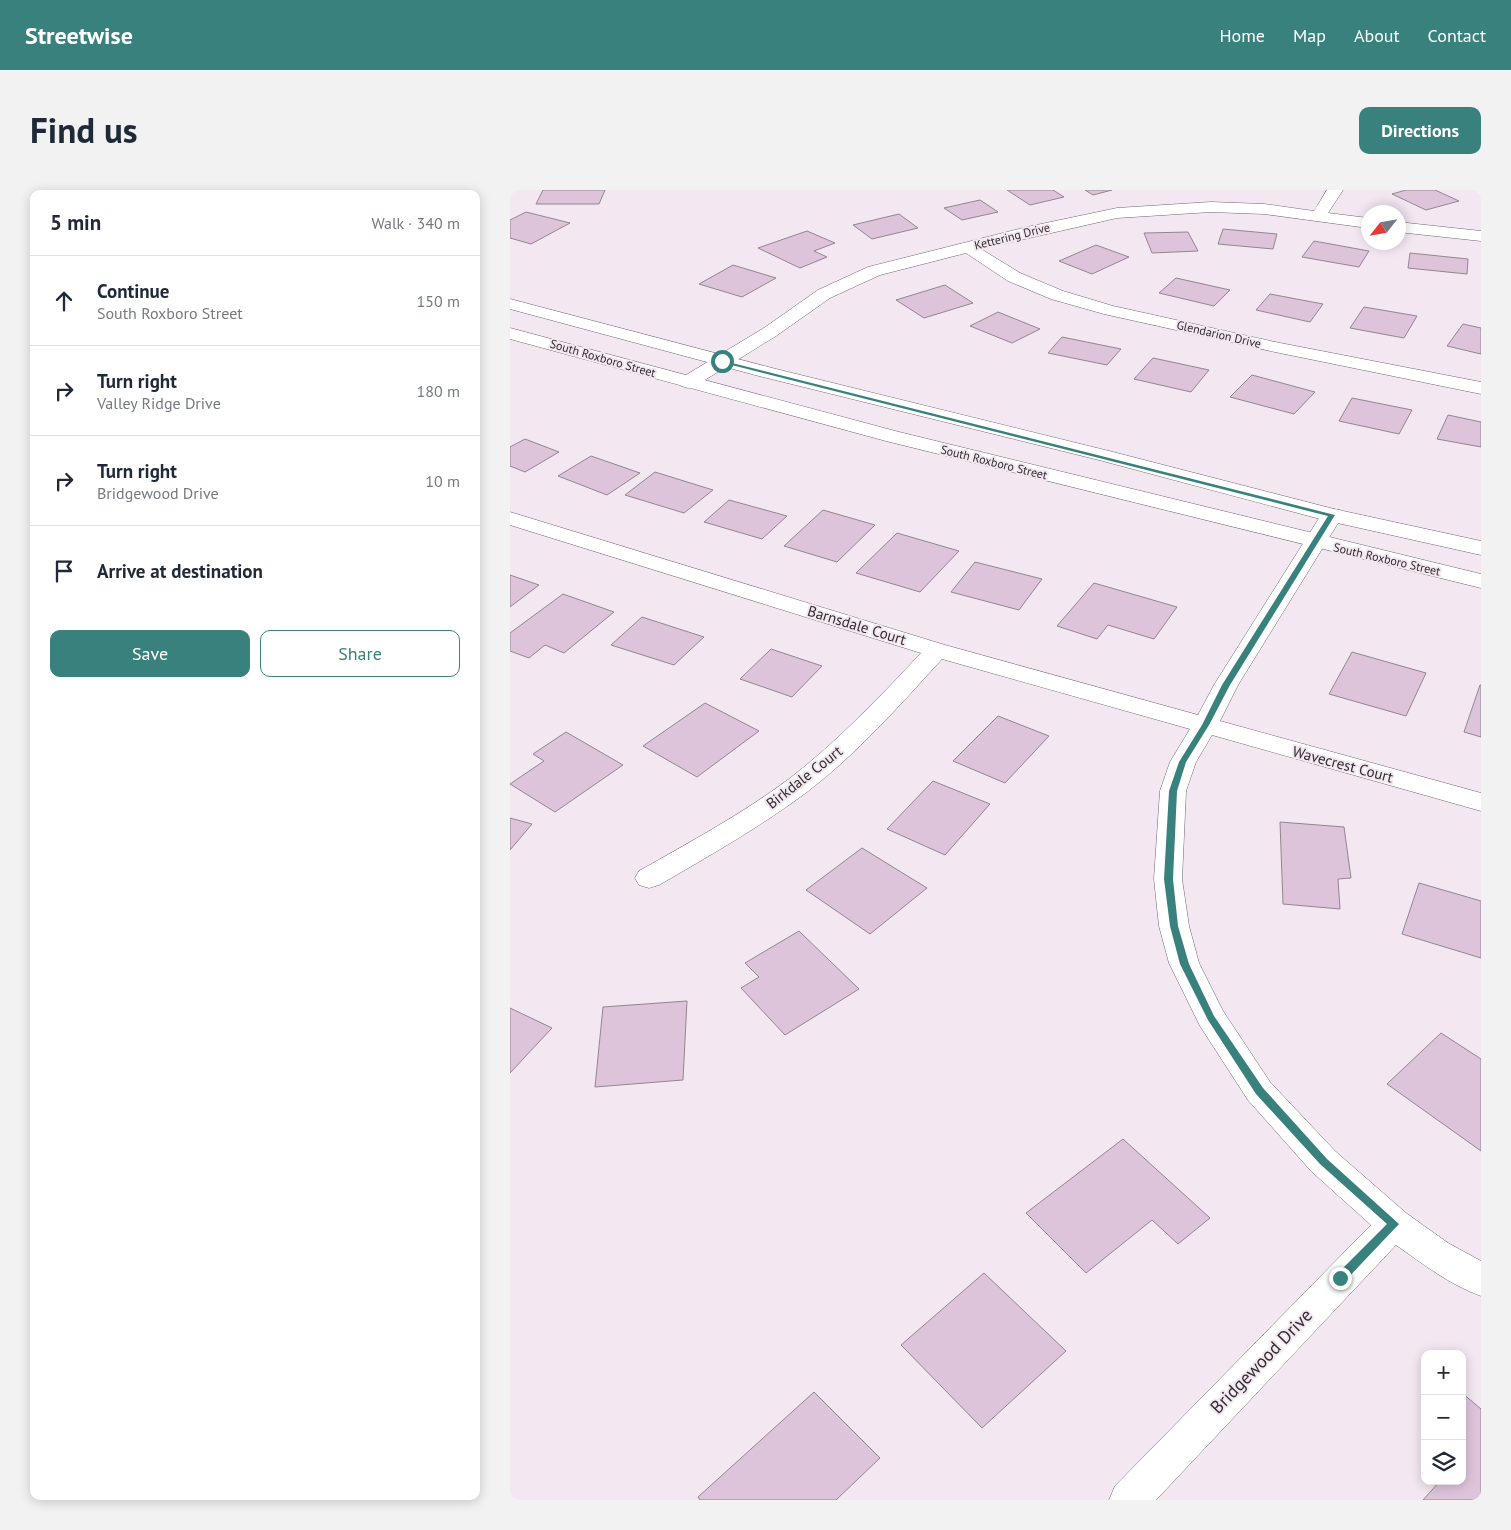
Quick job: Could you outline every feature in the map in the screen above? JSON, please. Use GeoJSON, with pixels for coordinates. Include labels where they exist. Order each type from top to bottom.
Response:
{"type":"FeatureCollection","features":[{"type":"Feature","properties":{"kind":"street"},"geometry":{"type":"LineString","coordinates":[[1318,216],[1335,190]]}},
{"type":"Feature","properties":{"kind":"street","name":"Kettering Drive"},"geometry":{"type":"LineString","coordinates":[[688,382],[832,290],[874,271],[1075,221],[1127,212],[1211,207],[1264,209],[1361,222]]}},
{"type":"Feature","properties":{"kind":"street"},"geometry":{"type":"LineString","coordinates":[[1406,228],[1481,236]]}},
{"type":"Feature","properties":{"kind":"street","name":"Glendarion Drive"},"geometry":{"type":"LineString","coordinates":[[968,247],[1014,277],[1057,295],[1110,310],[1481,388]]}},
{"type":"Feature","properties":{"kind":"street","name":"South Roxboro Street"},"geometry":{"type":"LineString","coordinates":[[510,304],[722,361],[1332,515],[1481,548]]}},
{"type":"Feature","properties":{"kind":"street","name":"South Roxboro Street"},"geometry":{"type":"LineString","coordinates":[[510,333],[893,437],[1481,581]]}},
{"type":"Feature","properties":{"kind":"street"},"geometry":{"type":"LineString","coordinates":[[1332,515],[1314,541],[1226,685],[1205,725],[1182,762],[1173,791],[1168,879],[1174,926],[1184,964],[1211,1018],[1259,1091],[1323,1162],[1394,1224],[1436,1254],[1481,1280]]}},
{"type":"Feature","properties":{"kind":"street","name":"Barnsdale Court"},"geometry":{"type":"LineString","coordinates":[[510,518],[937,650],[1205,725]]}},
{"type":"Feature","properties":{"kind":"street","name":"Birkdale Court"},"geometry":{"type":"LineString","coordinates":[[649,878],[755,816],[817,770],[869,723],[937,650]]}},
{"type":"Feature","properties":{"kind":"street","name":"Wavecrest Court"},"geometry":{"type":"LineString","coordinates":[[1205,725],[1481,802]]}},
{"type":"Feature","properties":{"kind":"street","name":"Bridgewood Drive"},"geometry":{"type":"LineString","coordinates":[[1129,1500],[1394,1224]]}},
{"type":"Feature","properties":{"kind":"building"},"geometry":{"type":"Polygon","coordinates":[[[543,190],[605,190],[599,204],[536,204],[543,190]]]}},
{"type":"Feature","properties":{"kind":"building"},"geometry":{"type":"Polygon","coordinates":[[[1007,190],[1053,190],[1064,197],[1030,205],[1007,190]]]}},
{"type":"Feature","properties":{"kind":"building"},"geometry":{"type":"Polygon","coordinates":[[[1085,190],[1112,190],[1093,195],[1085,190]]]}},
{"type":"Feature","properties":{"kind":"building"},"geometry":{"type":"Polygon","coordinates":[[[1406,190],[1435,190],[1459,201],[1426,210],[1392,194],[1406,190]]]}},
{"type":"Feature","properties":{"kind":"building"},"geometry":{"type":"Polygon","coordinates":[[[980,200],[998,212],[962,220],[944,208],[980,200]]]}},
{"type":"Feature","properties":{"kind":"building"},"geometry":{"type":"Polygon","coordinates":[[[526,212],[570,223],[531,244],[510,238],[510,220],[526,212]]]}},
{"type":"Feature","properties":{"kind":"building"},"geometry":{"type":"Polygon","coordinates":[[[899,214],[918,228],[872,239],[853,225],[899,214]]]}},
{"type":"Feature","properties":{"kind":"building"},"geometry":{"type":"Polygon","coordinates":[[[1223,229],[1277,234],[1273,249],[1218,244],[1223,229]]]}},
{"type":"Feature","properties":{"kind":"building"},"geometry":{"type":"Polygon","coordinates":[[[807,231],[835,243],[814,251],[827,257],[800,268],[758,248],[807,231]]]}},
{"type":"Feature","properties":{"kind":"building"},"geometry":{"type":"Polygon","coordinates":[[[1188,232],[1198,251],[1152,253],[1144,233],[1188,232]]]}},
{"type":"Feature","properties":{"kind":"building"},"geometry":{"type":"Polygon","coordinates":[[[1314,241],[1369,251],[1359,267],[1302,257],[1314,241]]]}},
{"type":"Feature","properties":{"kind":"building"},"geometry":{"type":"Polygon","coordinates":[[[1096,245],[1129,257],[1092,274],[1059,261],[1096,245]]]}},
{"type":"Feature","properties":{"kind":"building"},"geometry":{"type":"Polygon","coordinates":[[[1410,253],[1468,259],[1467,274],[1408,268],[1410,253]]]}},
{"type":"Feature","properties":{"kind":"building"},"geometry":{"type":"Polygon","coordinates":[[[733,265],[776,278],[742,297],[699,284],[733,265]]]}},
{"type":"Feature","properties":{"kind":"building"},"geometry":{"type":"Polygon","coordinates":[[[1176,278],[1230,290],[1214,306],[1159,293],[1176,278]]]}},
{"type":"Feature","properties":{"kind":"building"},"geometry":{"type":"Polygon","coordinates":[[[945,285],[973,303],[924,318],[896,300],[945,285]]]}},
{"type":"Feature","properties":{"kind":"building"},"geometry":{"type":"Polygon","coordinates":[[[1270,294],[1323,304],[1310,322],[1256,310],[1270,294]]]}},
{"type":"Feature","properties":{"kind":"building"},"geometry":{"type":"Polygon","coordinates":[[[1364,307],[1417,316],[1404,338],[1350,328],[1364,307]]]}},
{"type":"Feature","properties":{"kind":"building"},"geometry":{"type":"Polygon","coordinates":[[[998,312],[1040,329],[1012,343],[970,326],[998,312]]]}},
{"type":"Feature","properties":{"kind":"building"},"geometry":{"type":"Polygon","coordinates":[[[1463,324],[1481,328],[1481,354],[1447,346],[1463,324]]]}},
{"type":"Feature","properties":{"kind":"building"},"geometry":{"type":"Polygon","coordinates":[[[1062,337],[1121,349],[1107,365],[1048,353],[1062,337]]]}},
{"type":"Feature","properties":{"kind":"building"},"geometry":{"type":"Polygon","coordinates":[[[1153,358],[1209,370],[1191,392],[1134,379],[1153,358]]]}},
{"type":"Feature","properties":{"kind":"building"},"geometry":{"type":"Polygon","coordinates":[[[1252,375],[1315,392],[1294,414],[1230,397],[1252,375]]]}},
{"type":"Feature","properties":{"kind":"building"},"geometry":{"type":"Polygon","coordinates":[[[1352,398],[1412,410],[1399,434],[1339,421],[1352,398]]]}},
{"type":"Feature","properties":{"kind":"building"},"geometry":{"type":"Polygon","coordinates":[[[1448,415],[1481,422],[1481,447],[1437,439],[1448,415]]]}},
{"type":"Feature","properties":{"kind":"building"},"geometry":{"type":"Polygon","coordinates":[[[525,439],[559,452],[525,472],[510,466],[510,447],[525,439]]]}},
{"type":"Feature","properties":{"kind":"building"},"geometry":{"type":"Polygon","coordinates":[[[591,456],[640,473],[607,495],[558,476],[591,456]]]}},
{"type":"Feature","properties":{"kind":"building"},"geometry":{"type":"Polygon","coordinates":[[[655,472],[713,490],[684,513],[625,495],[655,472]]]}},
{"type":"Feature","properties":{"kind":"building"},"geometry":{"type":"Polygon","coordinates":[[[729,500],[787,516],[762,539],[704,522],[729,500]]]}},
{"type":"Feature","properties":{"kind":"building"},"geometry":{"type":"Polygon","coordinates":[[[823,510],[875,525],[837,562],[784,546],[823,510]]]}},
{"type":"Feature","properties":{"kind":"building"},"geometry":{"type":"Polygon","coordinates":[[[897,533],[959,551],[920,592],[856,573],[897,533]]]}},
{"type":"Feature","properties":{"kind":"building"},"geometry":{"type":"Polygon","coordinates":[[[975,562],[1042,579],[1019,610],[951,592],[975,562]]]}},
{"type":"Feature","properties":{"kind":"building"},"geometry":{"type":"Polygon","coordinates":[[[510,575],[539,585],[510,607],[510,575]]]}},
{"type":"Feature","properties":{"kind":"building"},"geometry":{"type":"Polygon","coordinates":[[[1094,583],[1177,607],[1154,639],[1108,625],[1097,639],[1057,626],[1094,583]]]}},
{"type":"Feature","properties":{"kind":"building"},"geometry":{"type":"Polygon","coordinates":[[[563,594],[614,612],[564,653],[545,645],[529,658],[510,651],[510,633],[563,594]]]}},
{"type":"Feature","properties":{"kind":"building"},"geometry":{"type":"Polygon","coordinates":[[[642,617],[704,637],[674,665],[611,645],[642,617]]]}},
{"type":"Feature","properties":{"kind":"building"},"geometry":{"type":"Polygon","coordinates":[[[771,649],[822,666],[792,697],[740,679],[771,649]]]}},
{"type":"Feature","properties":{"kind":"building"},"geometry":{"type":"Polygon","coordinates":[[[1352,652],[1426,673],[1406,716],[1329,694],[1352,652]]]}},
{"type":"Feature","properties":{"kind":"building"},"geometry":{"type":"Polygon","coordinates":[[[1481,685],[1481,737],[1464,732],[1481,685]]]}},
{"type":"Feature","properties":{"kind":"building"},"geometry":{"type":"Polygon","coordinates":[[[705,703],[759,731],[697,777],[643,746],[705,703]]]}},
{"type":"Feature","properties":{"kind":"building"},"geometry":{"type":"Polygon","coordinates":[[[998,716],[1049,736],[1005,783],[953,761],[998,716]]]}},
{"type":"Feature","properties":{"kind":"building"},"geometry":{"type":"Polygon","coordinates":[[[566,732],[623,765],[555,812],[510,784],[544,761],[533,754],[566,732]]]}},
{"type":"Feature","properties":{"kind":"building"},"geometry":{"type":"Polygon","coordinates":[[[933,781],[990,804],[945,855],[887,829],[933,781]]]}},
{"type":"Feature","properties":{"kind":"building"},"geometry":{"type":"Polygon","coordinates":[[[510,818],[532,824],[510,850],[510,818]]]}},
{"type":"Feature","properties":{"kind":"building"},"geometry":{"type":"Polygon","coordinates":[[[1280,822],[1344,827],[1351,878],[1338,879],[1340,909],[1283,904],[1280,822]]]}},
{"type":"Feature","properties":{"kind":"building"},"geometry":{"type":"Polygon","coordinates":[[[862,848],[927,888],[870,934],[806,890],[862,848]]]}},
{"type":"Feature","properties":{"kind":"building"},"geometry":{"type":"Polygon","coordinates":[[[1419,883],[1481,901],[1481,958],[1402,934],[1419,883]]]}},
{"type":"Feature","properties":{"kind":"building"},"geometry":{"type":"Polygon","coordinates":[[[799,931],[859,989],[785,1035],[741,988],[759,977],[745,963],[799,931]]]}},
{"type":"Feature","properties":{"kind":"building"},"geometry":{"type":"Polygon","coordinates":[[[687,1001],[683,1080],[595,1087],[603,1007],[687,1001]]]}},
{"type":"Feature","properties":{"kind":"building"},"geometry":{"type":"Polygon","coordinates":[[[510,1008],[552,1028],[510,1073],[510,1008]]]}},
{"type":"Feature","properties":{"kind":"building"},"geometry":{"type":"Polygon","coordinates":[[[1441,1033],[1481,1059],[1481,1151],[1387,1084],[1441,1033]]]}},
{"type":"Feature","properties":{"kind":"building"},"geometry":{"type":"Polygon","coordinates":[[[1123,1139],[1210,1218],[1178,1244],[1152,1220],[1086,1273],[1026,1213],[1123,1139]]]}},
{"type":"Feature","properties":{"kind":"building"},"geometry":{"type":"Polygon","coordinates":[[[984,1273],[1066,1351],[982,1428],[901,1345],[984,1273]]]}},
{"type":"Feature","properties":{"kind":"building"},"geometry":{"type":"Polygon","coordinates":[[[814,1392],[880,1458],[836,1500],[700,1500],[698,1497],[814,1392]]]}},
{"type":"Feature","properties":{"kind":"building"},"geometry":{"type":"Polygon","coordinates":[[[1466,1396],[1481,1409],[1481,1500],[1423,1500],[1436,1485],[1466,1485],[1466,1396]]]}},
{"type":"Feature","properties":{"kind":"route"},"geometry":{"type":"LineString","coordinates":[[722,361],[1106,456],[1332,515],[1314,541],[1226,685],[1205,725],[1182,762],[1173,791],[1168,879],[1174,926],[1184,964],[1211,1018],[1259,1091],[1323,1162],[1394,1224],[1340,1278]]}}]}
